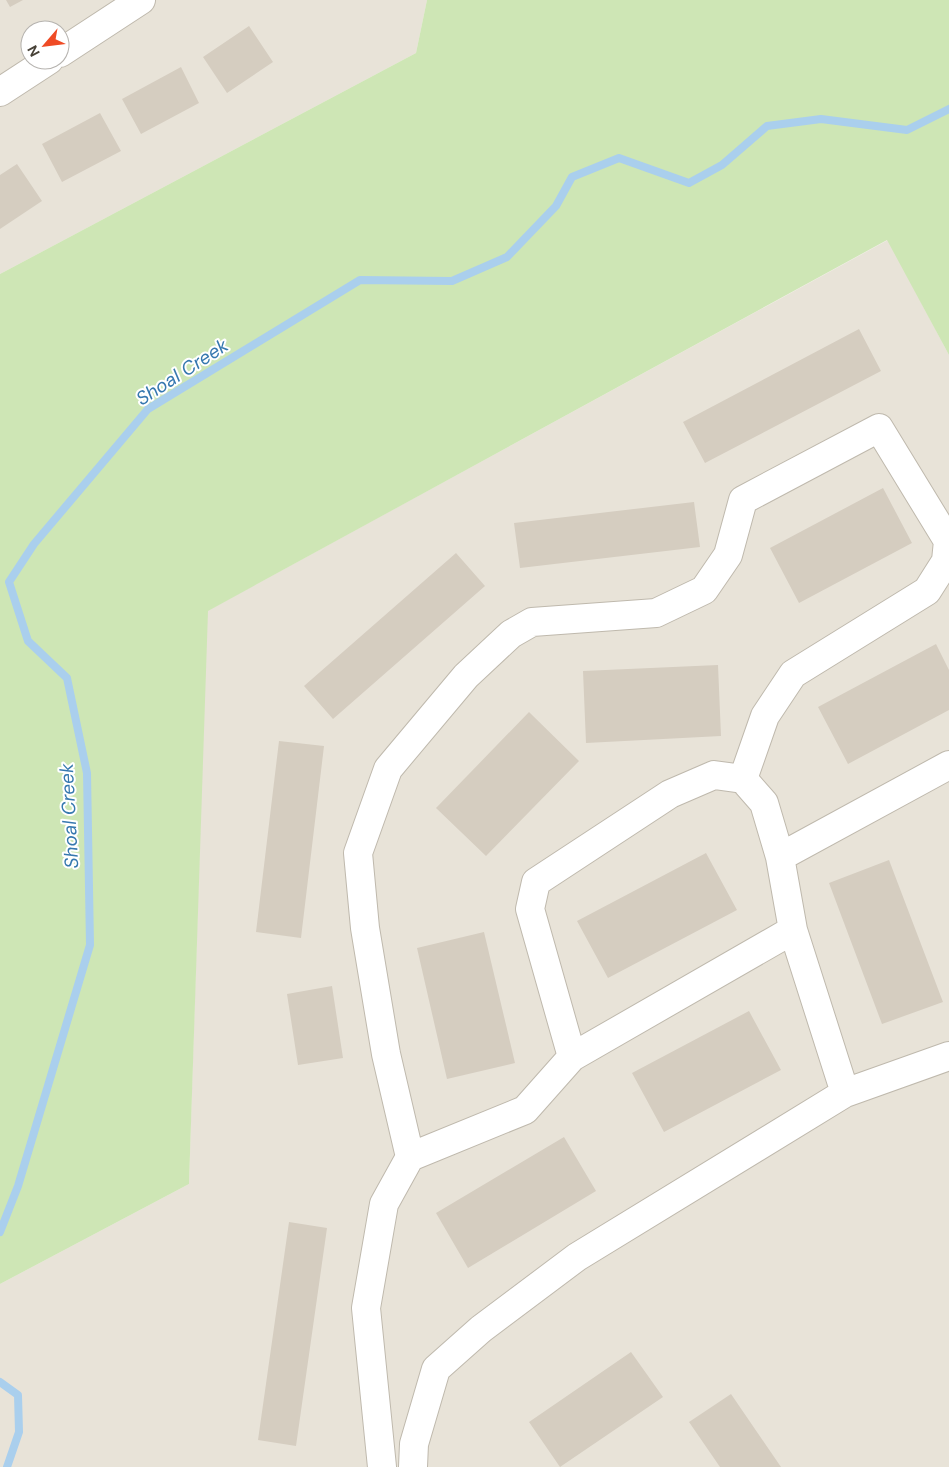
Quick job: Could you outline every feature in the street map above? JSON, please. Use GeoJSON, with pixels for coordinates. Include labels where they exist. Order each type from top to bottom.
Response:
{"type":"FeatureCollection","features":[{"type":"Feature","properties":{"kind":"street"},"geometry":{"type":"LineString","coordinates":[[70,46],[141,0]]}},
{"type":"Feature","properties":{"kind":"street"},"geometry":{"type":"LineString","coordinates":[[0,92],[34,70]]}},
{"type":"Feature","properties":{"kind":"street"},"geometry":{"type":"LineString","coordinates":[[410,1157],[386,1054],[365,928],[358,853],[388,768],[466,676],[511,634],[532,622],[656,613],[704,590],[728,554],[743,500],[879,428],[948,541],[946,561],[927,591],[793,674],[765,716],[743,779]]}},
{"type":"Feature","properties":{"kind":"street"},"geometry":{"type":"LineString","coordinates":[[780,857],[949,765]]}},
{"type":"Feature","properties":{"kind":"street"},"geometry":{"type":"LineString","coordinates":[[572,1057],[530,909],[536,882],[670,794],[714,775],[743,779],[764,803],[780,857],[793,930],[845,1093]]}},
{"type":"Feature","properties":{"kind":"street"},"geometry":{"type":"LineString","coordinates":[[382,1467],[366,1308],[384,1204],[410,1157],[525,1110],[572,1057],[793,930]]}},
{"type":"Feature","properties":{"kind":"street"},"geometry":{"type":"LineString","coordinates":[[413,1467],[414,1444],[436,1369],[481,1329],[578,1257],[845,1093],[949,1056]]}},
{"type":"Feature","properties":{"kind":"shaded area"},"geometry":{"type":"Polygon","coordinates":[[[0,0],[427,0],[416,53],[0,274],[0,0]]]}},
{"type":"Feature","properties":{"kind":"shaded area"},"geometry":{"type":"Polygon","coordinates":[[[888,240],[949,355],[949,1467],[0,1467],[0,1284],[189,1184],[207,611],[888,240]]]}},
{"type":"Feature","properties":{"kind":"green space"},"geometry":{"type":"Polygon","coordinates":[[[427,0],[949,0],[949,355],[887,240],[208,611],[189,1184],[0,1284],[0,274],[416,53],[427,0]]]}},
{"type":"Feature","properties":{"kind":"building"},"geometry":{"type":"Polygon","coordinates":[[[6,0],[23,0],[10,7],[6,0]]]}},
{"type":"Feature","properties":{"kind":"building"},"geometry":{"type":"Polygon","coordinates":[[[249,26],[273,62],[227,93],[203,57],[249,26]]]}},
{"type":"Feature","properties":{"kind":"building"},"geometry":{"type":"Polygon","coordinates":[[[181,67],[199,103],[141,134],[122,99],[181,67]]]}},
{"type":"Feature","properties":{"kind":"building"},"geometry":{"type":"Polygon","coordinates":[[[100,113],[121,151],[62,182],[42,144],[100,113]]]}},
{"type":"Feature","properties":{"kind":"building"},"geometry":{"type":"Polygon","coordinates":[[[17,164],[42,201],[0,229],[0,175],[17,164]]]}},
{"type":"Feature","properties":{"kind":"building"},"geometry":{"type":"Polygon","coordinates":[[[859,329],[881,371],[705,463],[683,422],[859,329]]]}},
{"type":"Feature","properties":{"kind":"building"},"geometry":{"type":"Polygon","coordinates":[[[883,488],[912,543],[799,603],[770,548],[883,488]]]}},
{"type":"Feature","properties":{"kind":"building"},"geometry":{"type":"Polygon","coordinates":[[[694,502],[700,547],[520,568],[514,523],[694,502]]]}},
{"type":"Feature","properties":{"kind":"building"},"geometry":{"type":"Polygon","coordinates":[[[456,553],[485,586],[333,719],[304,686],[456,553]]]}},
{"type":"Feature","properties":{"kind":"building"},"geometry":{"type":"Polygon","coordinates":[[[936,644],[949,670],[949,710],[848,764],[818,707],[936,644]]]}},
{"type":"Feature","properties":{"kind":"building"},"geometry":{"type":"Polygon","coordinates":[[[718,665],[721,736],[586,743],[583,671],[718,665]]]}},
{"type":"Feature","properties":{"kind":"building"},"geometry":{"type":"Polygon","coordinates":[[[529,712],[579,761],[486,856],[436,808],[529,712]]]}},
{"type":"Feature","properties":{"kind":"building"},"geometry":{"type":"Polygon","coordinates":[[[279,741],[324,746],[301,938],[256,932],[279,741]]]}},
{"type":"Feature","properties":{"kind":"building"},"geometry":{"type":"Polygon","coordinates":[[[706,853],[737,910],[608,978],[577,921],[706,853]]]}},
{"type":"Feature","properties":{"kind":"building"},"geometry":{"type":"Polygon","coordinates":[[[889,860],[943,1002],[882,1024],[829,883],[889,860]]]}},
{"type":"Feature","properties":{"kind":"building"},"geometry":{"type":"Polygon","coordinates":[[[484,932],[515,1063],[447,1079],[417,948],[484,932]]]}},
{"type":"Feature","properties":{"kind":"building"},"geometry":{"type":"Polygon","coordinates":[[[332,986],[343,1058],[298,1065],[287,994],[332,986]]]}},
{"type":"Feature","properties":{"kind":"building"},"geometry":{"type":"Polygon","coordinates":[[[749,1011],[781,1070],[664,1132],[632,1073],[749,1011]]]}},
{"type":"Feature","properties":{"kind":"building"},"geometry":{"type":"Polygon","coordinates":[[[564,1137],[596,1191],[468,1268],[436,1213],[564,1137]]]}},
{"type":"Feature","properties":{"kind":"building"},"geometry":{"type":"Polygon","coordinates":[[[289,1222],[327,1228],[296,1446],[258,1440],[289,1222]]]}},
{"type":"Feature","properties":{"kind":"building"},"geometry":{"type":"Polygon","coordinates":[[[631,1352],[663,1397],[560,1467],[529,1422],[631,1352]]]}},
{"type":"Feature","properties":{"kind":"building"},"geometry":{"type":"Polygon","coordinates":[[[731,1394],[781,1467],[720,1467],[689,1422],[731,1394]]]}},
{"type":"Feature","properties":{"kind":"waterway","name":"Shoal Creek"},"geometry":{"type":"LineString","coordinates":[[0,1232],[18,1186],[90,945],[87,773],[67,678],[28,641],[9,582],[34,544],[148,409],[360,280],[452,281],[507,257],[556,206],[572,177],[619,158],[689,183],[722,165],[767,126],[821,119],[907,130],[949,109]]}},
{"type":"Feature","properties":{"kind":"waterway","name":"Shoal Creek"},"geometry":{"type":"LineString","coordinates":[[0,1382],[18,1395],[19,1432],[7,1467]]}}]}
